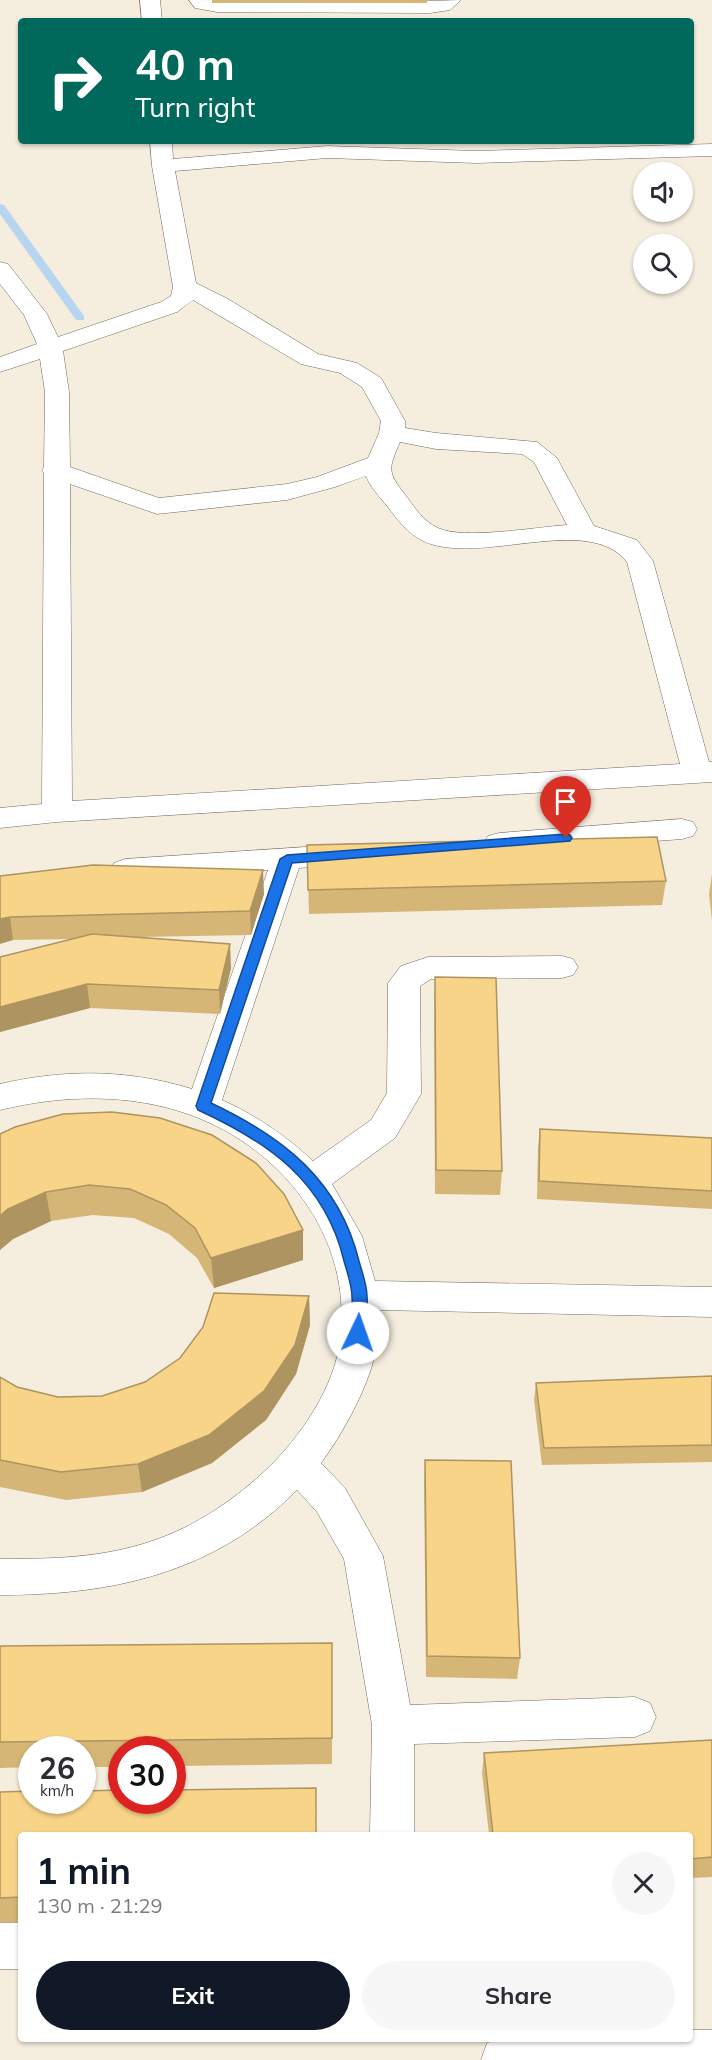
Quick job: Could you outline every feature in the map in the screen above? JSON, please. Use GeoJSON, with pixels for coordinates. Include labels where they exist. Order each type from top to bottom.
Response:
{"type":"FeatureCollection","features":[{"type":"Feature","properties":{"kind":"street"},"geometry":{"type":"LineString","coordinates":[[150,0],[152,18]]}},
{"type":"Feature","properties":{"kind":"street"},"geometry":{"type":"LineString","coordinates":[[199,0],[202,4],[217,6],[430,7],[443,6],[451,0]]}},
{"type":"Feature","properties":{"kind":"street"},"geometry":{"type":"LineString","coordinates":[[0,365],[169,307],[182,299],[185,287],[163,166],[161,144]]}},
{"type":"Feature","properties":{"kind":"street"},"geometry":{"type":"LineString","coordinates":[[163,166],[327,152],[484,157],[712,150]]}},
{"type":"Feature","properties":{"kind":"street"},"geometry":{"type":"LineString","coordinates":[[0,268],[35,314],[51,348],[57,392],[55,470],[57,812]]}},
{"type":"Feature","properties":{"kind":"street"},"geometry":{"type":"LineString","coordinates":[[0,818],[57,812],[705,772],[640,561],[628,546],[584,531],[470,541],[433,536],[414,524],[379,478],[378,463],[392,433],[393,421],[372,383],[348,368],[310,359],[220,304],[185,287]]}},
{"type":"Feature","properties":{"kind":"street"},"geometry":{"type":"LineString","coordinates":[[392,433],[436,441],[528,447],[544,458],[584,531]]}},
{"type":"Feature","properties":{"kind":"street"},"geometry":{"type":"LineString","coordinates":[[55,470],[157,506],[286,492],[326,482],[378,463]]}},
{"type":"Feature","properties":{"kind":"street"},"geometry":{"type":"LineString","coordinates":[[473,845],[682,829]]}},
{"type":"Feature","properties":{"kind":"street"},"geometry":{"type":"LineString","coordinates":[[96,872],[380,852]]}},
{"type":"Feature","properties":{"kind":"street"},"geometry":{"type":"LineString","coordinates":[[203,1106],[287,859]]}},
{"type":"Feature","properties":{"kind":"street"},"geometry":{"type":"LineString","coordinates":[[312,1180],[383,1129],[404,1094],[404,983],[412,974],[428,968],[562,968]]}},
{"type":"Feature","properties":{"kind":"street"},"geometry":{"type":"LineString","coordinates":[[0,1096],[54,1086],[130,1088],[203,1106],[244,1125],[281,1150],[312,1180],[345,1234],[360,1295],[357,1352],[336,1411],[299,1465],[253,1507],[197,1540],[134,1564],[66,1577],[0,1577]]}},
{"type":"Feature","properties":{"kind":"street"},"geometry":{"type":"LineString","coordinates":[[360,1295],[712,1302]]}},
{"type":"Feature","properties":{"kind":"street"},"geometry":{"type":"LineString","coordinates":[[299,1465],[331,1500],[363,1556],[393,1725],[392,1832]]}},
{"type":"Feature","properties":{"kind":"street"},"geometry":{"type":"LineString","coordinates":[[393,1725],[635,1717]]}},
{"type":"Feature","properties":{"kind":"street"},"geometry":{"type":"LineString","coordinates":[[0,1946],[18,1946]]}},
{"type":"Feature","properties":{"kind":"street"},"geometry":{"type":"LineString","coordinates":[[504,2060],[712,2053]]}},
{"type":"Feature","properties":{"kind":"building"},"geometry":{"type":"Polygon","coordinates":[[[657,837],[666,881],[308,890],[307,845],[657,837]]]}},
{"type":"Feature","properties":{"kind":"building"},"geometry":{"type":"Polygon","coordinates":[[[93,865],[263,870],[250,911],[0,919],[0,876],[93,865]]]}},
{"type":"Feature","properties":{"kind":"building"},"geometry":{"type":"Polygon","coordinates":[[[92,934],[230,944],[219,990],[87,984],[0,1007],[0,957],[92,934]]]}},
{"type":"Feature","properties":{"kind":"building"},"geometry":{"type":"Polygon","coordinates":[[[435,977],[496,978],[502,1171],[436,1170],[435,977]]]}},
{"type":"Feature","properties":{"kind":"building"},"geometry":{"type":"Polygon","coordinates":[[[112,1112],[160,1118],[212,1135],[256,1163],[284,1194],[303,1230],[211,1258],[195,1228],[166,1205],[130,1189],[89,1185],[46,1192],[8,1209],[0,1216],[0,1134],[15,1127],[63,1114],[112,1112]]]}},
{"type":"Feature","properties":{"kind":"building"},"geometry":{"type":"Polygon","coordinates":[[[540,1129],[712,1138],[712,1191],[539,1181],[540,1129]]]}},
{"type":"Feature","properties":{"kind":"building"},"geometry":{"type":"Polygon","coordinates":[[[214,1293],[309,1296],[295,1345],[264,1391],[209,1435],[138,1464],[61,1472],[0,1460],[0,1377],[17,1387],[58,1397],[102,1396],[145,1382],[180,1358],[203,1327],[214,1293]]]}},
{"type":"Feature","properties":{"kind":"building"},"geometry":{"type":"Polygon","coordinates":[[[712,1376],[712,1445],[544,1448],[536,1383],[712,1376]]]}},
{"type":"Feature","properties":{"kind":"building"},"geometry":{"type":"Polygon","coordinates":[[[425,1460],[511,1461],[520,1658],[427,1656],[425,1460]]]}},
{"type":"Feature","properties":{"kind":"building"},"geometry":{"type":"Polygon","coordinates":[[[332,1643],[332,1738],[186,1740],[186,1736],[108,1736],[108,1741],[96,1741],[96,1736],[18,1736],[18,1742],[0,1742],[0,1646],[332,1643]]]}},
{"type":"Feature","properties":{"kind":"building"},"geometry":{"type":"Polygon","coordinates":[[[712,1740],[712,1857],[693,1859],[693,1832],[493,1832],[484,1753],[712,1740]]]}},
{"type":"Feature","properties":{"kind":"building"},"geometry":{"type":"Polygon","coordinates":[[[316,1788],[316,1832],[18,1832],[18,1897],[0,1898],[0,1792],[18,1791],[18,1814],[96,1814],[96,1791],[108,1790],[108,1814],[186,1814],[186,1790],[316,1788]]]}},
{"type":"Feature","properties":{"kind":"waterway"},"geometry":{"type":"LineString","coordinates":[[0,207],[80,318]]}},
{"type":"Feature","properties":{"kind":"route"},"geometry":{"type":"LineString","coordinates":[[358,1333],[360,1295],[345,1234],[312,1180],[281,1150],[263,1137],[244,1125],[203,1106],[287,859],[566,838]]}}]}
